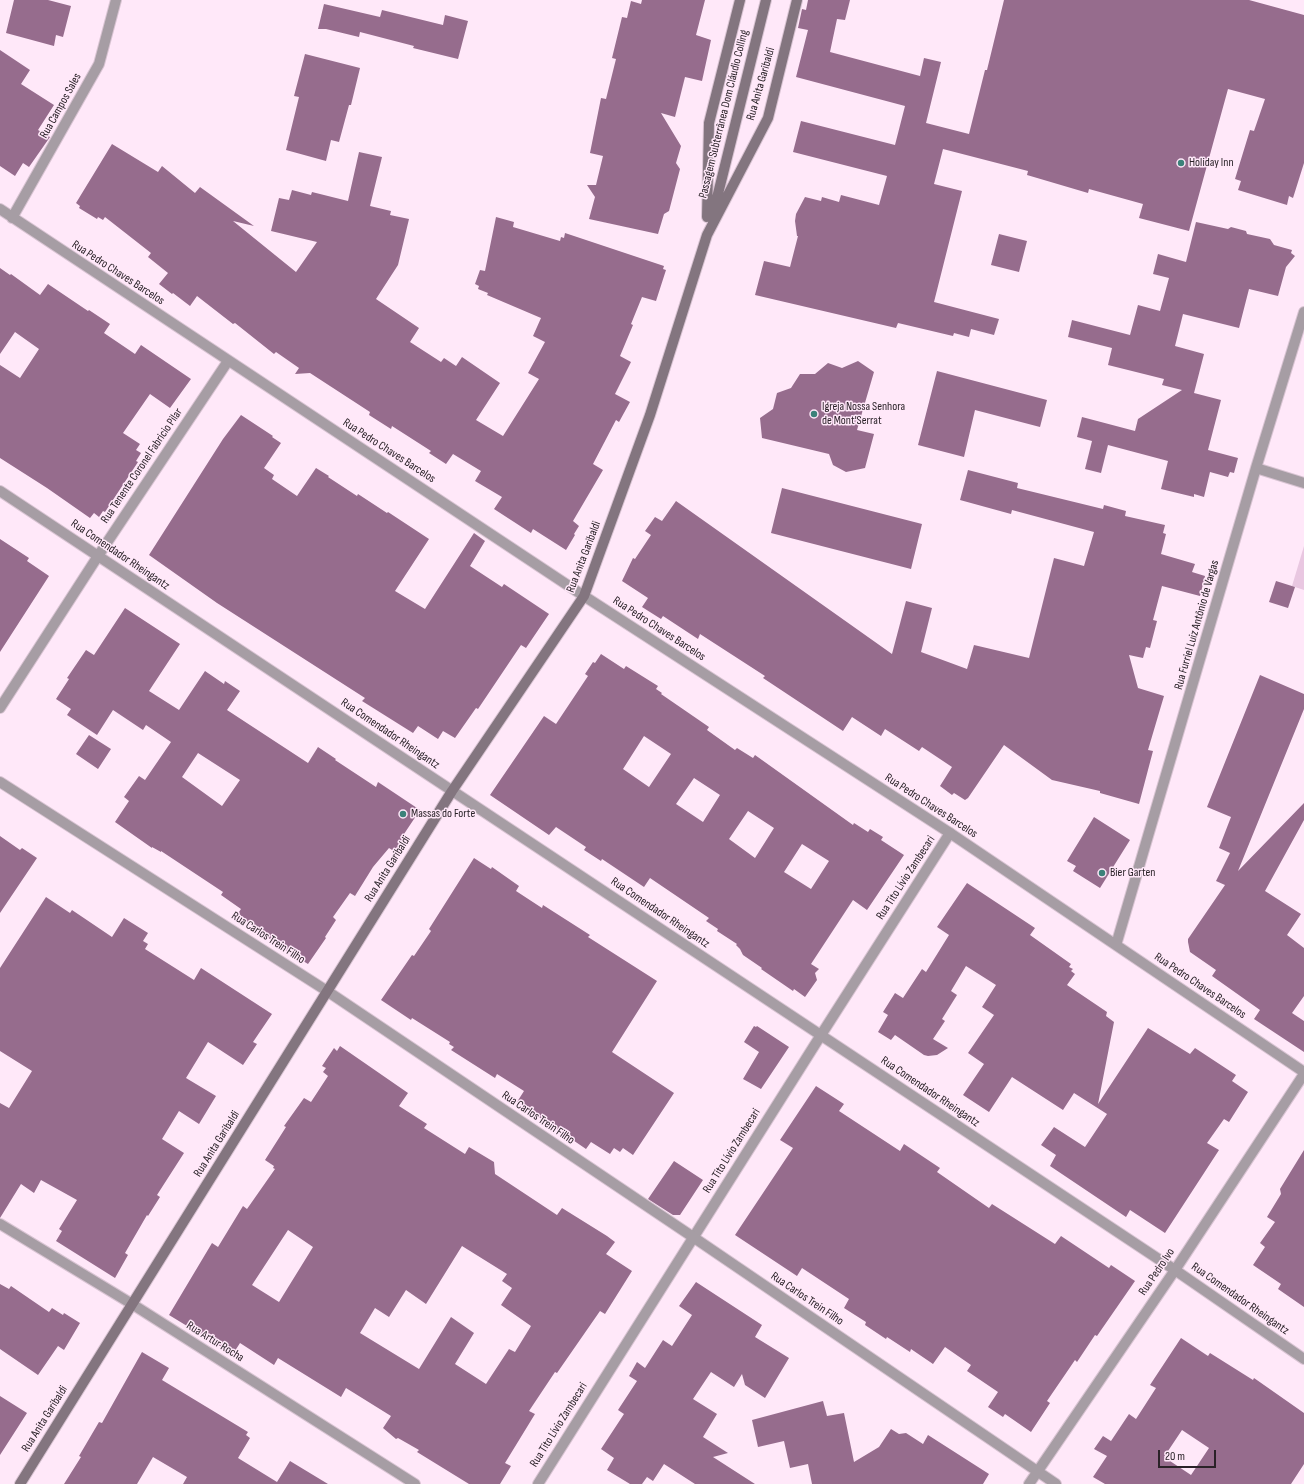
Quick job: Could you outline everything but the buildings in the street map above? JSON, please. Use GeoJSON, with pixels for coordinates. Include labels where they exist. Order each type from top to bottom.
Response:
{"type":"FeatureCollection","features":[{"type":"Feature","properties":{"kind":"main road","name":"Rua Anita Garibaldi"},"geometry":{"type":"LineString","coordinates":[[707,235],[709,123],[740,0]]}},
{"type":"Feature","properties":{"kind":"main road","name":"Passagem Subterrânea Dom Cláudio Colling"},"geometry":{"type":"LineString","coordinates":[[707,235],[766,0]]}},
{"type":"Feature","properties":{"kind":"main road","name":"Rua Anita Garibaldi"},"geometry":{"type":"LineString","coordinates":[[20,1484],[452,791],[584,596],[650,415],[707,235],[768,118],[797,0]]}},
{"type":"Feature","properties":{"kind":"street","name":"Rua Campos Sales"},"geometry":{"type":"LineString","coordinates":[[12,218],[99,64],[116,0]]}},
{"type":"Feature","properties":{"kind":"street","name":"Rua Pedro Chaves Barcelos"},"geometry":{"type":"LineString","coordinates":[[0,209],[584,596],[950,833],[1304,1073]]}},
{"type":"Feature","properties":{"kind":"street","name":"Rua Furriel Luiz Antônio de Vargas"},"geometry":{"type":"LineString","coordinates":[[1116,945],[1256,468],[1304,312]]}},
{"type":"Feature","properties":{"kind":"street","name":"Rua Tenente Coronel Fabricio Pilar"},"geometry":{"type":"LineString","coordinates":[[0,708],[98,556],[228,361]]}},
{"type":"Feature","properties":{"kind":"street"},"geometry":{"type":"LineString","coordinates":[[1256,468],[1304,483]]}},
{"type":"Feature","properties":{"kind":"street","name":"Rua Comendador Rheingantz"},"geometry":{"type":"LineString","coordinates":[[0,491],[1175,1270],[1304,1359]]}},
{"type":"Feature","properties":{"kind":"street","name":"Rua Carlos Trein Filho"},"geometry":{"type":"LineString","coordinates":[[0,782],[327,991],[1056,1484]]}},
{"type":"Feature","properties":{"kind":"street","name":"Rua Tito Lívio Zambecari"},"geometry":{"type":"LineString","coordinates":[[538,1484],[950,833]]}},
{"type":"Feature","properties":{"kind":"street","name":"Rua Pedro Ivo"},"geometry":{"type":"LineString","coordinates":[[1029,1484],[1175,1270],[1304,1073]]}},
{"type":"Feature","properties":{"kind":"street","name":"Rua Artur Rocha"},"geometry":{"type":"LineString","coordinates":[[0,1224],[132,1304],[415,1484]]}},
{"type":"Feature","properties":{"kind":"shaded area"},"geometry":{"type":"Polygon","coordinates":[[[1304,546],[1304,590],[1292,586],[1304,546]]]}},
{"type":"Feature","properties":{"kind":"place","name":"Holiday Inn"},"geometry":{"type":"Point","coordinates":[1181,163]}},
{"type":"Feature","properties":{"kind":"place","name":"Igreja Nossa Senhora de Mont'Serrat"},"geometry":{"type":"Point","coordinates":[814,414]}},
{"type":"Feature","properties":{"kind":"place","name":"Massas do Forte"},"geometry":{"type":"Point","coordinates":[403,814]}},
{"type":"Feature","properties":{"kind":"place","name":"Bier Garten"},"geometry":{"type":"Point","coordinates":[1102,873]}}]}
